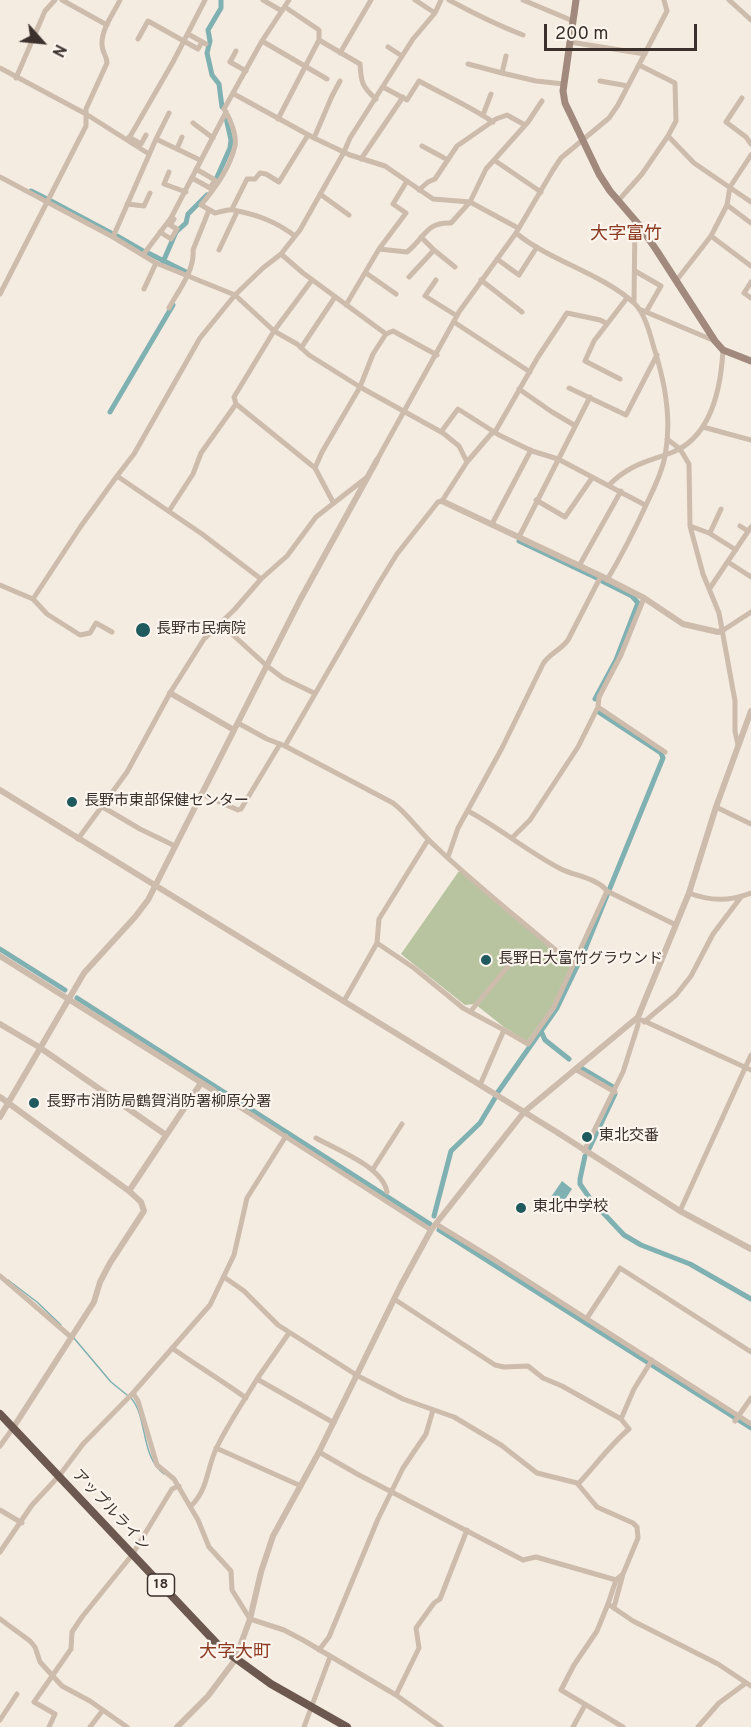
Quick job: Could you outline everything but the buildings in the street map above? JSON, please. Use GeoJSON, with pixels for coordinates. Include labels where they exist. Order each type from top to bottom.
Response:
{"type":"FeatureCollection","features":[{"type":"Feature","properties":{"kind":"highway","name":"アップルライン"},"geometry":{"type":"LineString","coordinates":[[0,1414],[220,1647],[271,1684],[347,1727]]}},
{"type":"Feature","properties":{"kind":"main road"},"geometry":{"type":"LineString","coordinates":[[576,0],[564,84],[565,103],[582,140],[599,174],[635,221],[715,341],[723,350],[751,361]]}},
{"type":"Feature","properties":{"kind":"street"},"geometry":{"type":"LineString","coordinates":[[16,78],[45,11],[55,0]]}},
{"type":"Feature","properties":{"kind":"street"},"geometry":{"type":"LineString","coordinates":[[62,0],[107,25]]}},
{"type":"Feature","properties":{"kind":"street"},"geometry":{"type":"LineString","coordinates":[[0,294],[86,126],[86,109],[107,63],[102,45],[107,25],[120,0]]}},
{"type":"Feature","properties":{"kind":"street"},"geometry":{"type":"LineString","coordinates":[[129,139],[205,0]]}},
{"type":"Feature","properties":{"kind":"street"},"geometry":{"type":"LineString","coordinates":[[263,0],[319,30],[319,40],[278,119]]}},
{"type":"Feature","properties":{"kind":"street"},"geometry":{"type":"LineString","coordinates":[[289,0],[262,41],[224,109],[229,115],[235,146],[219,182],[201,205],[215,213],[235,211],[262,216],[279,224],[295,236]]}},
{"type":"Feature","properties":{"kind":"street"},"geometry":{"type":"LineString","coordinates":[[340,52],[371,0]]}},
{"type":"Feature","properties":{"kind":"street"},"geometry":{"type":"LineString","coordinates":[[415,0],[435,14]]}},
{"type":"Feature","properties":{"kind":"street"},"geometry":{"type":"LineString","coordinates":[[33,599],[81,526],[134,454],[200,338],[235,296],[281,254],[295,236],[350,138],[413,39],[435,14],[441,0]]}},
{"type":"Feature","properties":{"kind":"street"},"geometry":{"type":"LineString","coordinates":[[449,0],[523,35]]}},
{"type":"Feature","properties":{"kind":"street"},"geometry":{"type":"LineString","coordinates":[[523,0],[573,21]]}},
{"type":"Feature","properties":{"kind":"street"},"geometry":{"type":"LineString","coordinates":[[0,1117],[84,973],[135,917],[155,885],[300,600],[455,319],[517,230],[561,158],[609,118],[666,11],[664,0]]}},
{"type":"Feature","properties":{"kind":"street"},"geometry":{"type":"LineString","coordinates":[[729,0],[751,20]]}},
{"type":"Feature","properties":{"kind":"street"},"geometry":{"type":"LineString","coordinates":[[138,39],[148,21],[198,49],[204,43],[188,34]]}},
{"type":"Feature","properties":{"kind":"street"},"geometry":{"type":"LineString","coordinates":[[319,40],[360,64],[360,80],[366,91],[376,99]]}},
{"type":"Feature","properties":{"kind":"street"},"geometry":{"type":"LineString","coordinates":[[262,41],[327,79]]}},
{"type":"Feature","properties":{"kind":"street"},"geometry":{"type":"LineString","coordinates":[[570,42],[645,54]]}},
{"type":"Feature","properties":{"kind":"street"},"geometry":{"type":"LineString","coordinates":[[388,47],[402,56]]}},
{"type":"Feature","properties":{"kind":"street"},"geometry":{"type":"LineString","coordinates":[[236,51],[230,62],[246,71]]}},
{"type":"Feature","properties":{"kind":"street"},"geometry":{"type":"LineString","coordinates":[[502,73],[506,56]]}},
{"type":"Feature","properties":{"kind":"street"},"geometry":{"type":"LineString","coordinates":[[468,64],[536,81],[564,84]]}},
{"type":"Feature","properties":{"kind":"street"},"geometry":{"type":"LineString","coordinates":[[618,201],[642,174],[676,121],[675,83],[639,65]]}},
{"type":"Feature","properties":{"kind":"street"},"geometry":{"type":"LineString","coordinates":[[0,68],[86,114],[129,139],[149,154]]}},
{"type":"Feature","properties":{"kind":"street"},"geometry":{"type":"LineString","coordinates":[[219,250],[247,179],[255,179],[263,173],[279,182],[311,137],[340,81]]}},
{"type":"Feature","properties":{"kind":"street"},"geometry":{"type":"LineString","coordinates":[[383,87],[407,100],[419,81],[493,122]]}},
{"type":"Feature","properties":{"kind":"street"},"geometry":{"type":"LineString","coordinates":[[600,81],[628,86]]}},
{"type":"Feature","properties":{"kind":"street"},"geometry":{"type":"LineString","coordinates":[[234,94],[311,137],[344,152],[385,166],[433,199],[470,202],[517,230],[537,247],[634,303],[639,309],[657,355],[665,390],[667,439],[663,467],[637,527],[568,640],[543,664],[502,748],[458,828],[448,857]]}},
{"type":"Feature","properties":{"kind":"street"},"geometry":{"type":"LineString","coordinates":[[483,115],[491,94]]}},
{"type":"Feature","properties":{"kind":"street"},"geometry":{"type":"LineString","coordinates":[[362,159],[403,97]]}},
{"type":"Feature","properties":{"kind":"street"},"geometry":{"type":"LineString","coordinates":[[742,98],[726,122],[746,137],[751,144]]}},
{"type":"Feature","properties":{"kind":"street"},"geometry":{"type":"LineString","coordinates":[[380,249],[406,252],[433,225],[451,224],[470,202],[486,169],[543,101]]}},
{"type":"Feature","properties":{"kind":"street"},"geometry":{"type":"LineString","coordinates":[[143,255],[177,209],[226,112]]}},
{"type":"Feature","properties":{"kind":"street"},"geometry":{"type":"LineString","coordinates":[[113,237],[169,113]]}},
{"type":"Feature","properties":{"kind":"street"},"geometry":{"type":"LineString","coordinates":[[419,190],[435,179],[457,146],[493,122],[507,115],[525,125]]}},
{"type":"Feature","properties":{"kind":"street"},"geometry":{"type":"LineString","coordinates":[[193,123],[213,138]]}},
{"type":"Feature","properties":{"kind":"street"},"geometry":{"type":"LineString","coordinates":[[129,139],[141,144],[146,135]]}},
{"type":"Feature","properties":{"kind":"street"},"geometry":{"type":"LineString","coordinates":[[668,136],[694,163],[751,202]]}},
{"type":"Feature","properties":{"kind":"street"},"geometry":{"type":"LineString","coordinates":[[177,149],[182,138]]}},
{"type":"Feature","properties":{"kind":"street"},"geometry":{"type":"LineString","coordinates":[[156,139],[200,160]]}},
{"type":"Feature","properties":{"kind":"street"},"geometry":{"type":"LineString","coordinates":[[422,146],[448,160]]}},
{"type":"Feature","properties":{"kind":"street"},"geometry":{"type":"LineString","coordinates":[[676,281],[711,236],[728,205],[730,187],[751,155]]}},
{"type":"Feature","properties":{"kind":"street"},"geometry":{"type":"LineString","coordinates":[[494,160],[541,192]]}},
{"type":"Feature","properties":{"kind":"street"},"geometry":{"type":"LineString","coordinates":[[192,178],[210,188],[215,180],[196,169]]}},
{"type":"Feature","properties":{"kind":"street"},"geometry":{"type":"LineString","coordinates":[[169,172],[164,184],[186,192]]}},
{"type":"Feature","properties":{"kind":"street"},"geometry":{"type":"LineString","coordinates":[[0,177],[113,237],[156,263],[235,296],[274,331],[360,387],[441,432],[459,446],[467,462]]}},
{"type":"Feature","properties":{"kind":"street"},"geometry":{"type":"LineString","coordinates":[[346,305],[380,249],[406,213],[393,204],[407,181]]}},
{"type":"Feature","properties":{"kind":"street"},"geometry":{"type":"LineString","coordinates":[[127,204],[144,206],[150,193]]}},
{"type":"Feature","properties":{"kind":"street"},"geometry":{"type":"LineString","coordinates":[[320,194],[349,215]]}},
{"type":"Feature","properties":{"kind":"street"},"geometry":{"type":"LineString","coordinates":[[728,205],[751,223]]}},
{"type":"Feature","properties":{"kind":"street"},"geometry":{"type":"LineString","coordinates":[[160,232],[171,239],[177,229],[170,225],[180,210],[177,209]]}},
{"type":"Feature","properties":{"kind":"street"},"geometry":{"type":"LineString","coordinates":[[169,308],[187,275],[194,256],[193,250],[209,210]]}},
{"type":"Feature","properties":{"kind":"street"},"geometry":{"type":"LineString","coordinates":[[634,303],[635,221]]}},
{"type":"Feature","properties":{"kind":"street"},"geometry":{"type":"LineString","coordinates":[[711,236],[751,266]]}},
{"type":"Feature","properties":{"kind":"street"},"geometry":{"type":"LineString","coordinates":[[421,237],[455,267]]}},
{"type":"Feature","properties":{"kind":"street"},"geometry":{"type":"LineString","coordinates":[[497,259],[519,275],[537,247]]}},
{"type":"Feature","properties":{"kind":"street"},"geometry":{"type":"LineString","coordinates":[[409,277],[434,250]]}},
{"type":"Feature","properties":{"kind":"street"},"geometry":{"type":"LineString","coordinates":[[281,254],[312,280],[386,334]]}},
{"type":"Feature","properties":{"kind":"street"},"geometry":{"type":"LineString","coordinates":[[144,289],[156,263]]}},
{"type":"Feature","properties":{"kind":"street"},"geometry":{"type":"LineString","coordinates":[[635,271],[661,286],[646,312]]}},
{"type":"Feature","properties":{"kind":"street"},"geometry":{"type":"LineString","coordinates":[[366,273],[396,294]]}},
{"type":"Feature","properties":{"kind":"street"},"geometry":{"type":"LineString","coordinates":[[312,280],[274,331],[234,397],[236,404],[315,468],[333,502]]}},
{"type":"Feature","properties":{"kind":"street"},"geometry":{"type":"LineString","coordinates":[[436,280],[425,296],[530,372]]}},
{"type":"Feature","properties":{"kind":"street"},"geometry":{"type":"LineString","coordinates":[[481,280],[522,312]]}},
{"type":"Feature","properties":{"kind":"street"},"geometry":{"type":"LineString","coordinates":[[751,282],[744,293],[751,298]]}},
{"type":"Feature","properties":{"kind":"street"},"geometry":{"type":"LineString","coordinates":[[301,348],[335,297]]}},
{"type":"Feature","properties":{"kind":"street"},"geometry":{"type":"LineString","coordinates":[[620,379],[585,361],[606,323],[627,298]]}},
{"type":"Feature","properties":{"kind":"street"},"geometry":{"type":"LineString","coordinates":[[639,309],[715,341]]}},
{"type":"Feature","properties":{"kind":"street"},"geometry":{"type":"LineString","coordinates":[[201,794],[238,810],[241,809],[397,555],[440,501],[467,462],[495,432],[553,332],[567,313],[606,323]]}},
{"type":"Feature","properties":{"kind":"street"},"geometry":{"type":"LineString","coordinates":[[315,468],[360,387],[373,354],[386,334],[393,331],[437,355]]}},
{"type":"Feature","properties":{"kind":"street"},"geometry":{"type":"LineString","coordinates":[[609,485],[627,469],[680,449],[697,435],[703,427],[720,382],[723,350]]}},
{"type":"Feature","properties":{"kind":"street"},"geometry":{"type":"LineString","coordinates":[[569,388],[626,415],[657,355]]}},
{"type":"Feature","properties":{"kind":"street"},"geometry":{"type":"LineString","coordinates":[[519,389],[574,425]]}},
{"type":"Feature","properties":{"kind":"street"},"geometry":{"type":"LineString","coordinates":[[519,537],[590,397]]}},
{"type":"Feature","properties":{"kind":"street"},"geometry":{"type":"LineString","coordinates":[[169,511],[193,474],[201,453],[236,404]]}},
{"type":"Feature","properties":{"kind":"street"},"geometry":{"type":"LineString","coordinates":[[441,432],[458,409],[495,432],[531,450],[558,459],[645,505]]}},
{"type":"Feature","properties":{"kind":"street"},"geometry":{"type":"LineString","coordinates":[[703,427],[751,440]]}},
{"type":"Feature","properties":{"kind":"street"},"geometry":{"type":"LineString","coordinates":[[667,439],[680,449],[690,468],[690,526],[703,574],[716,600],[735,701],[735,731],[738,745]]}},
{"type":"Feature","properties":{"kind":"street"},"geometry":{"type":"LineString","coordinates":[[492,524],[531,450]]}},
{"type":"Feature","properties":{"kind":"street"},"geometry":{"type":"LineString","coordinates":[[117,476],[261,579]]}},
{"type":"Feature","properties":{"kind":"street"},"geometry":{"type":"LineString","coordinates":[[78,839],[128,772],[170,693],[204,639],[221,624],[261,579],[287,556],[316,517],[366,478]]}},
{"type":"Feature","properties":{"kind":"street"},"geometry":{"type":"LineString","coordinates":[[536,500],[566,517],[592,478]]}},
{"type":"Feature","properties":{"kind":"street"},"geometry":{"type":"LineString","coordinates":[[579,566],[621,491]]}},
{"type":"Feature","properties":{"kind":"street"},"geometry":{"type":"LineString","coordinates":[[440,501],[644,598],[682,624],[718,632],[751,612]]}},
{"type":"Feature","properties":{"kind":"street"},"geometry":{"type":"LineString","coordinates":[[710,533],[721,509]]}},
{"type":"Feature","properties":{"kind":"street"},"geometry":{"type":"LineString","coordinates":[[690,526],[710,533],[736,550]]}},
{"type":"Feature","properties":{"kind":"street"},"geometry":{"type":"LineString","coordinates":[[710,588],[750,529],[740,526]]}},
{"type":"Feature","properties":{"kind":"street"},"geometry":{"type":"LineString","coordinates":[[728,562],[751,577]]}},
{"type":"Feature","properties":{"kind":"street"},"geometry":{"type":"LineString","coordinates":[[0,585],[33,599],[47,614],[80,635],[90,633],[96,622],[112,632]]}},
{"type":"Feature","properties":{"kind":"street"},"geometry":{"type":"LineString","coordinates":[[512,838],[530,820],[578,747],[598,707],[599,697],[621,655],[644,598]]}},
{"type":"Feature","properties":{"kind":"street"},"geometry":{"type":"LineString","coordinates":[[221,624],[283,678],[314,693]]}},
{"type":"Feature","properties":{"kind":"street"},"geometry":{"type":"LineString","coordinates":[[170,693],[234,730]]}},
{"type":"Feature","properties":{"kind":"street"},"geometry":{"type":"LineString","coordinates":[[598,707],[665,752]]}},
{"type":"Feature","properties":{"kind":"street"},"geometry":{"type":"LineString","coordinates":[[584,1151],[624,1072],[638,1025],[689,893],[716,807],[751,711]]}},
{"type":"Feature","properties":{"kind":"street"},"geometry":{"type":"LineString","coordinates":[[238,723],[393,803],[428,840],[573,965]]}},
{"type":"Feature","properties":{"kind":"street"},"geometry":{"type":"LineString","coordinates":[[0,790],[480,1084],[680,1211],[751,1249]]}},
{"type":"Feature","properties":{"kind":"street"},"geometry":{"type":"LineString","coordinates":[[101,806],[140,830],[175,846]]}},
{"type":"Feature","properties":{"kind":"street"},"geometry":{"type":"LineString","coordinates":[[716,807],[751,824]]}},
{"type":"Feature","properties":{"kind":"street"},"geometry":{"type":"LineString","coordinates":[[468,811],[494,825],[538,856],[603,886],[608,892],[676,925]]}},
{"type":"Feature","properties":{"kind":"street"},"geometry":{"type":"LineString","coordinates":[[344,1000],[377,943],[379,919],[428,840]]}},
{"type":"Feature","properties":{"kind":"street"},"geometry":{"type":"LineString","coordinates":[[377,943],[414,968],[463,1008],[528,1044],[554,1007],[608,892]]}},
{"type":"Feature","properties":{"kind":"street"},"geometry":{"type":"LineString","coordinates":[[689,893],[705,900],[741,897],[751,893]]}},
{"type":"Feature","properties":{"kind":"street"},"geometry":{"type":"LineString","coordinates":[[177,1727],[212,1691],[236,1660],[273,1536],[358,1377],[394,1299],[433,1227],[524,1112],[575,1069],[676,994],[691,976],[713,934],[741,897]]}},
{"type":"Feature","properties":{"kind":"street"},"geometry":{"type":"LineString","coordinates":[[0,956],[433,1227],[587,1318],[650,1363],[737,1418],[751,1424]]}},
{"type":"Feature","properties":{"kind":"street"},"geometry":{"type":"LineString","coordinates":[[470,1012],[516,957]]}},
{"type":"Feature","properties":{"kind":"street"},"geometry":{"type":"LineString","coordinates":[[641,1020],[748,1068]]}},
{"type":"Feature","properties":{"kind":"street"},"geometry":{"type":"LineString","coordinates":[[0,1024],[39,1047],[166,1135]]}},
{"type":"Feature","properties":{"kind":"street"},"geometry":{"type":"LineString","coordinates":[[480,1084],[504,1030]]}},
{"type":"Feature","properties":{"kind":"street"},"geometry":{"type":"LineString","coordinates":[[680,1211],[748,1068],[751,1056]]}},
{"type":"Feature","properties":{"kind":"street"},"geometry":{"type":"LineString","coordinates":[[575,1069],[615,1092]]}},
{"type":"Feature","properties":{"kind":"street"},"geometry":{"type":"LineString","coordinates":[[129,1191],[201,1083]]}},
{"type":"Feature","properties":{"kind":"street"},"geometry":{"type":"LineString","coordinates":[[0,1097],[129,1191],[144,1206],[142,1216],[100,1282],[94,1302],[0,1446]]}},
{"type":"Feature","properties":{"kind":"street"},"geometry":{"type":"LineString","coordinates":[[373,1169],[402,1124]]}},
{"type":"Feature","properties":{"kind":"street"},"geometry":{"type":"LineString","coordinates":[[0,1552],[32,1506],[83,1444],[133,1393],[210,1305],[234,1256],[247,1198],[286,1136]]}},
{"type":"Feature","properties":{"kind":"street"},"geometry":{"type":"LineString","coordinates":[[316,1138],[373,1169],[386,1186],[387,1192]]}},
{"type":"Feature","properties":{"kind":"street"},"geometry":{"type":"LineString","coordinates":[[587,1318],[620,1268],[751,1352]]}},
{"type":"Feature","properties":{"kind":"street"},"geometry":{"type":"LineString","coordinates":[[224,1276],[244,1290],[268,1317],[289,1333],[316,1348],[358,1377],[403,1399],[454,1417],[501,1444],[537,1473],[578,1484],[597,1507],[638,1527],[638,1538],[611,1606],[561,1690],[623,1727]]}},
{"type":"Feature","properties":{"kind":"street"},"geometry":{"type":"LineString","coordinates":[[1,1279],[70,1336]]}},
{"type":"Feature","properties":{"kind":"street"},"geometry":{"type":"LineString","coordinates":[[394,1299],[495,1365],[528,1366],[543,1378],[621,1419],[629,1429],[616,1440],[602,1459],[578,1484]]}},
{"type":"Feature","properties":{"kind":"street"},"geometry":{"type":"LineString","coordinates":[[191,1506],[199,1497],[207,1481],[207,1472],[216,1448],[257,1379],[289,1333]]}},
{"type":"Feature","properties":{"kind":"street"},"geometry":{"type":"LineString","coordinates":[[171,1348],[202,1369],[213,1373],[246,1398]]}},
{"type":"Feature","properties":{"kind":"street"},"geometry":{"type":"LineString","coordinates":[[621,1419],[634,1389],[650,1363]]}},
{"type":"Feature","properties":{"kind":"street"},"geometry":{"type":"LineString","coordinates":[[257,1379],[334,1423]]}},
{"type":"Feature","properties":{"kind":"street"},"geometry":{"type":"LineString","coordinates":[[133,1393],[138,1401],[157,1465],[179,1486],[191,1506],[209,1547],[231,1571],[232,1590],[250,1619],[284,1630],[330,1656],[396,1695],[441,1727]]}},
{"type":"Feature","properties":{"kind":"street"},"geometry":{"type":"LineString","coordinates":[[737,1418],[751,1398]]}},
{"type":"Feature","properties":{"kind":"street"},"geometry":{"type":"LineString","coordinates":[[319,1650],[329,1637],[391,1491],[407,1461],[426,1434],[434,1410]]}},
{"type":"Feature","properties":{"kind":"street"},"geometry":{"type":"LineString","coordinates":[[216,1448],[301,1486]]}},
{"type":"Feature","properties":{"kind":"street"},"geometry":{"type":"LineString","coordinates":[[319,1452],[523,1560],[536,1557],[616,1580]]}},
{"type":"Feature","properties":{"kind":"street"},"geometry":{"type":"LineString","coordinates":[[49,1727],[55,1714],[34,1702],[71,1649],[72,1632],[82,1617],[132,1555],[172,1489],[179,1486]]}},
{"type":"Feature","properties":{"kind":"street"},"geometry":{"type":"LineString","coordinates":[[0,1510],[22,1522]]}},
{"type":"Feature","properties":{"kind":"street"},"geometry":{"type":"LineString","coordinates":[[396,1695],[419,1648],[416,1628],[440,1599],[467,1530]]}},
{"type":"Feature","properties":{"kind":"street"},"geometry":{"type":"LineString","coordinates":[[611,1606],[616,1580],[623,1575]]}},
{"type":"Feature","properties":{"kind":"street"},"geometry":{"type":"LineString","coordinates":[[611,1606],[633,1621],[718,1664],[748,1685],[719,1703],[698,1727]]}},
{"type":"Feature","properties":{"kind":"street"},"geometry":{"type":"LineString","coordinates":[[0,1619],[30,1641],[35,1647],[40,1662],[62,1686],[127,1727]]}},
{"type":"Feature","properties":{"kind":"street"},"geometry":{"type":"LineString","coordinates":[[304,1727],[330,1656]]}},
{"type":"Feature","properties":{"kind":"street"},"geometry":{"type":"LineString","coordinates":[[0,1720],[17,1694]]}},
{"type":"Feature","properties":{"kind":"street"},"geometry":{"type":"LineString","coordinates":[[573,1727],[585,1705]]}},
{"type":"Feature","properties":{"kind":"street"},"geometry":{"type":"LineString","coordinates":[[90,1727],[103,1710]]}},
{"type":"Feature","properties":{"kind":"green space","name":"長野日大富竹グラウンド"},"geometry":{"type":"Polygon","coordinates":[[[459,871],[571,965],[553,1006],[527,1041],[504,1027],[475,1004],[465,1005],[401,954],[459,871]]]}},
{"type":"Feature","properties":{"kind":"water"},"geometry":{"type":"Polygon","coordinates":[[[562,1181],[572,1189],[562,1204],[551,1197],[562,1181]]]}},
{"type":"Feature","properties":{"kind":"waterway"},"geometry":{"type":"LineString","coordinates":[[221,0],[221,8],[208,30],[210,41],[207,53],[212,75],[219,84],[222,107]]}},
{"type":"Feature","properties":{"kind":"waterway"},"geometry":{"type":"LineString","coordinates":[[214,184],[230,148],[231,140],[226,118]]}},
{"type":"Feature","properties":{"kind":"waterway"},"geometry":{"type":"LineString","coordinates":[[31,191],[47,199]]}},
{"type":"Feature","properties":{"kind":"waterway"},"geometry":{"type":"LineString","coordinates":[[163,262],[176,232],[186,223],[188,214],[207,195]]}},
{"type":"Feature","properties":{"kind":"waterway"},"geometry":{"type":"LineString","coordinates":[[51,201],[111,233]]}},
{"type":"Feature","properties":{"kind":"waterway"},"geometry":{"type":"LineString","coordinates":[[117,236],[143,251]]}},
{"type":"Feature","properties":{"kind":"waterway"},"geometry":{"type":"LineString","coordinates":[[148,253],[186,272]]}},
{"type":"Feature","properties":{"kind":"waterway"},"geometry":{"type":"LineString","coordinates":[[110,412],[173,305]]}},
{"type":"Feature","properties":{"kind":"waterway"},"geometry":{"type":"LineString","coordinates":[[519,541],[597,578]]}},
{"type":"Feature","properties":{"kind":"waterway"},"geometry":{"type":"LineString","coordinates":[[595,699],[616,660],[638,603],[632,596],[602,581]]}},
{"type":"Feature","properties":{"kind":"waterway"},"geometry":{"type":"LineString","coordinates":[[498,1092],[557,1008],[583,954],[663,758],[661,753],[597,711]]}},
{"type":"Feature","properties":{"kind":"waterway"},"geometry":{"type":"LineString","coordinates":[[0,949],[65,990]]}},
{"type":"Feature","properties":{"kind":"waterway"},"geometry":{"type":"LineString","coordinates":[[77,998],[430,1224]]}},
{"type":"Feature","properties":{"kind":"waterway"},"geometry":{"type":"LineString","coordinates":[[541,1031],[545,1040],[569,1059]]}},
{"type":"Feature","properties":{"kind":"waterway"},"geometry":{"type":"LineString","coordinates":[[581,1068],[613,1087]]}},
{"type":"Feature","properties":{"kind":"waterway"},"geometry":{"type":"LineString","coordinates":[[589,1149],[615,1094]]}},
{"type":"Feature","properties":{"kind":"waterway"},"geometry":{"type":"LineString","coordinates":[[434,1216],[451,1151],[480,1123],[495,1098]]}},
{"type":"Feature","properties":{"kind":"waterway"},"geometry":{"type":"LineString","coordinates":[[585,1156],[580,1184],[591,1200],[624,1235],[641,1245],[690,1264],[751,1299]]}},
{"type":"Feature","properties":{"kind":"waterway"},"geometry":{"type":"LineString","coordinates":[[439,1230],[751,1428]]}},
{"type":"Feature","properties":{"kind":"waterway"},"geometry":{"type":"LineString","coordinates":[[8,1280],[37,1302],[61,1325]]}},
{"type":"Feature","properties":{"kind":"waterway"},"geometry":{"type":"LineString","coordinates":[[73,1337],[111,1382],[127,1395]]}},
{"type":"Feature","properties":{"kind":"waterway"},"geometry":{"type":"LineString","coordinates":[[131,1398],[140,1415],[151,1457],[164,1474]]}},
{"type":"Feature","properties":{"kind":"place","name":"長野市民病院"},"geometry":{"type":"Point","coordinates":[143,630]}},
{"type":"Feature","properties":{"kind":"place","name":"長野市東部保健センター"},"geometry":{"type":"Point","coordinates":[72,802]}},
{"type":"Feature","properties":{"kind":"place","name":"長野日大富竹グラウンド"},"geometry":{"type":"Point","coordinates":[486,960]}},
{"type":"Feature","properties":{"kind":"place","name":"長野市消防局鶴賀消防署柳原分署"},"geometry":{"type":"Point","coordinates":[34,1103]}},
{"type":"Feature","properties":{"kind":"place","name":"東北交番"},"geometry":{"type":"Point","coordinates":[587,1137]}},
{"type":"Feature","properties":{"kind":"place","name":"東北中学校"},"geometry":{"type":"Point","coordinates":[521,1208]}},
{"type":"Feature","properties":{"kind":"district","name":"大字富竹"},"geometry":{"type":"Point","coordinates":[626,235]}},
{"type":"Feature","properties":{"kind":"district","name":"大字大町"},"geometry":{"type":"Point","coordinates":[235,1653]}}]}
